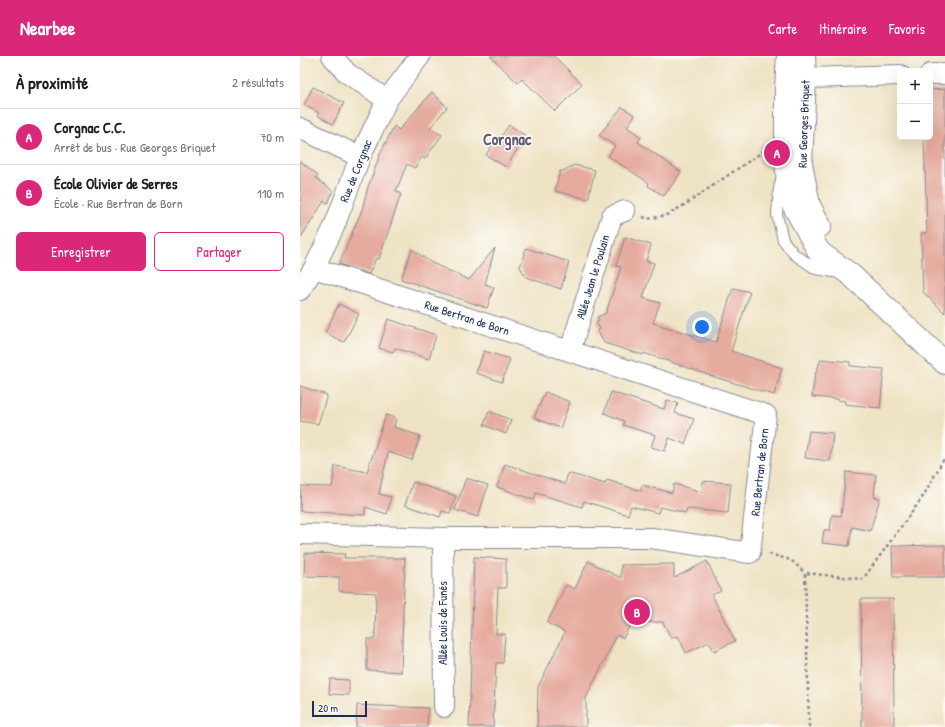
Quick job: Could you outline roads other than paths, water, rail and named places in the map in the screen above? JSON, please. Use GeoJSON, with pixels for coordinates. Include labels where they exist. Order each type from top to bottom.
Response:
{"type":"FeatureCollection","features":[{"type":"Feature","properties":{"kind":"street"},"geometry":{"type":"LineString","coordinates":[[332,56],[347,73],[387,100]]}},
{"type":"Feature","properties":{"kind":"street","name":"Rue de Corgnac"},"geometry":{"type":"LineString","coordinates":[[300,290],[314,268],[334,228],[360,156],[387,100],[420,56]]}},
{"type":"Feature","properties":{"kind":"street","name":"Rue Georges Briquet"},"geometry":{"type":"LineString","coordinates":[[788,56],[786,89],[786,163],[790,199],[819,252],[851,275],[945,363]]}},
{"type":"Feature","properties":{"kind":"street","name":"Rue Georges Briquet"},"geometry":{"type":"LineString","coordinates":[[804,56],[805,79],[801,164],[809,205],[827,238],[851,275]]}},
{"type":"Feature","properties":{"kind":"street"},"geometry":{"type":"LineString","coordinates":[[933,74],[945,74]]}},
{"type":"Feature","properties":{"kind":"street"},"geometry":{"type":"LineString","coordinates":[[786,89],[805,79],[897,75]]}},
{"type":"Feature","properties":{"kind":"street"},"geometry":{"type":"LineString","coordinates":[[300,128],[360,156]]}},
{"type":"Feature","properties":{"kind":"street","name":"Allée Jean le Poulain"},"geometry":{"type":"LineString","coordinates":[[570,352],[612,216],[625,211]]}},
{"type":"Feature","properties":{"kind":"street","name":"Rue Bertran de Born"},"geometry":{"type":"LineString","coordinates":[[314,268],[570,352],[766,414],[750,553],[651,538],[443,538]]}},
{"type":"Feature","properties":{"kind":"street"},"geometry":{"type":"LineString","coordinates":[[300,534],[443,538]]}},
{"type":"Feature","properties":{"kind":"street","name":"Allée Louis de Funés"},"geometry":{"type":"LineString","coordinates":[[443,538],[444,707]]}},
{"type":"Feature","properties":{"kind":"place","name":"Corgnac C.C."},"geometry":{"type":"Point","coordinates":[777,153]}},
{"type":"Feature","properties":{"kind":"place","name":"École Olivier de Serres"},"geometry":{"type":"Point","coordinates":[637,612]}},
{"type":"Feature","properties":{"kind":"district","name":"Corgnac"},"geometry":{"type":"Point","coordinates":[507,139]}}]}
